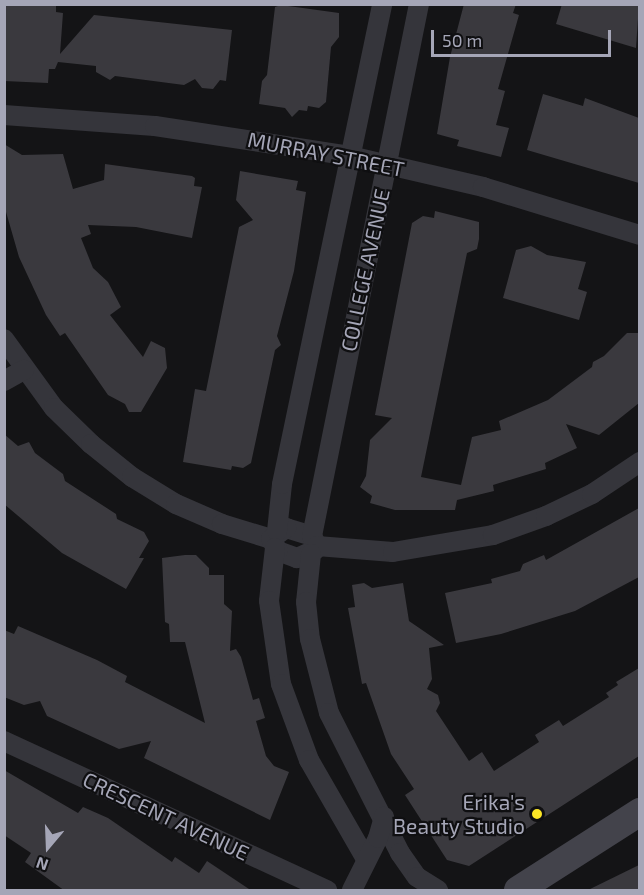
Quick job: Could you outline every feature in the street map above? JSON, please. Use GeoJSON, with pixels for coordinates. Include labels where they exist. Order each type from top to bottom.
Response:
{"type":"FeatureCollection","features":[{"type":"Feature","properties":{"kind":"main road"},"geometry":{"type":"LineString","coordinates":[[518,891],[639,812]]}},
{"type":"Feature","properties":{"kind":"street","name":"COLLEGE AVENUE"},"geometry":{"type":"LineString","coordinates":[[366,858],[309,760],[281,684],[269,601],[282,484],[382,4]]}},
{"type":"Feature","properties":{"kind":"street","name":"COLLEGE AVENUE"},"geometry":{"type":"LineString","coordinates":[[419,4],[313,545],[306,602],[317,675],[344,747],[384,818],[400,853],[417,877],[438,891]]}},
{"type":"Feature","properties":{"kind":"street","name":"MURRAY STREET"},"geometry":{"type":"LineString","coordinates":[[4,115],[167,128],[350,156],[483,187],[639,235]]}},
{"type":"Feature","properties":{"kind":"street"},"geometry":{"type":"LineString","coordinates":[[4,339],[24,370],[61,415],[132,477],[176,504],[275,540],[292,557],[313,545],[393,552],[493,535],[546,516],[591,494],[639,462]]}},
{"type":"Feature","properties":{"kind":"street"},"geometry":{"type":"LineString","coordinates":[[4,381],[24,370]]}},
{"type":"Feature","properties":{"kind":"street"},"geometry":{"type":"LineString","coordinates":[[275,540],[296,529],[313,545]]}},
{"type":"Feature","properties":{"kind":"street","name":"CRESCENT AVENUE"},"geometry":{"type":"LineString","coordinates":[[4,741],[327,891]]}},
{"type":"Feature","properties":{"kind":"street"},"geometry":{"type":"LineString","coordinates":[[352,891],[366,858],[378,838],[384,818]]}},
{"type":"Feature","properties":{"kind":"building"},"geometry":{"type":"Polygon","coordinates":[[[4,4],[56,4],[56,12],[63,13],[60,54],[94,15],[232,30],[226,81],[220,80],[213,89],[202,88],[195,79],[184,85],[115,76],[110,80],[96,72],[96,66],[58,62],[55,69],[49,69],[48,83],[4,81],[4,4]]]}},
{"type":"Feature","properties":{"kind":"building"},"geometry":{"type":"Polygon","coordinates":[[[464,4],[516,4],[513,13],[519,15],[498,89],[505,91],[496,125],[509,128],[501,157],[457,146],[459,140],[437,134],[450,57],[464,4]]]}},
{"type":"Feature","properties":{"kind":"building"},"geometry":{"type":"Polygon","coordinates":[[[562,4],[639,4],[636,48],[556,24],[562,4]]]}},
{"type":"Feature","properties":{"kind":"building"},"geometry":{"type":"Polygon","coordinates":[[[281,5],[339,13],[339,37],[331,47],[326,102],[319,108],[308,106],[307,111],[299,110],[292,117],[285,108],[259,104],[262,81],[267,75],[275,7],[281,5]]]}},
{"type":"Feature","properties":{"kind":"building"},"geometry":{"type":"Polygon","coordinates":[[[543,94],[583,106],[585,98],[639,118],[639,183],[527,150],[543,94]]]}},
{"type":"Feature","properties":{"kind":"building"},"geometry":{"type":"Polygon","coordinates":[[[4,144],[22,155],[63,154],[73,189],[104,180],[105,164],[192,176],[195,178],[194,186],[202,187],[192,238],[136,227],[88,225],[91,234],[81,238],[93,268],[108,282],[121,307],[110,315],[143,357],[151,341],[165,348],[167,368],[141,412],[129,412],[125,404],[108,395],[65,333],[60,336],[46,315],[19,257],[4,205],[4,144]]]}},
{"type":"Feature","properties":{"kind":"building"},"geometry":{"type":"Polygon","coordinates":[[[240,171],[298,181],[296,190],[306,192],[294,271],[277,336],[281,345],[275,350],[251,463],[243,468],[232,466],[231,470],[183,462],[195,389],[206,391],[239,227],[253,220],[236,200],[240,171]]]}},
{"type":"Feature","properties":{"kind":"building"},"geometry":{"type":"Polygon","coordinates":[[[435,211],[479,222],[479,239],[477,249],[467,253],[421,477],[461,485],[472,437],[501,430],[499,421],[548,400],[592,367],[593,362],[604,356],[627,333],[639,333],[639,403],[599,435],[566,424],[577,448],[545,463],[546,469],[493,485],[494,491],[457,500],[455,510],[395,510],[370,503],[372,496],[360,487],[366,476],[370,440],[392,418],[375,415],[412,223],[423,216],[434,218],[435,211]]]}},
{"type":"Feature","properties":{"kind":"building"},"geometry":{"type":"Polygon","coordinates":[[[531,246],[547,255],[586,262],[578,289],[587,292],[579,320],[503,298],[516,250],[531,246]]]}},
{"type":"Feature","properties":{"kind":"building"},"geometry":{"type":"Polygon","coordinates":[[[4,434],[18,446],[29,442],[35,453],[63,474],[65,481],[116,514],[117,519],[144,532],[149,541],[139,558],[144,558],[126,589],[62,553],[4,504],[4,434]]]}},
{"type":"Feature","properties":{"kind":"building"},"geometry":{"type":"Polygon","coordinates":[[[639,508],[639,577],[575,611],[501,634],[456,643],[445,593],[492,583],[491,579],[520,571],[523,564],[544,555],[546,560],[639,508]]]}},
{"type":"Feature","properties":{"kind":"building"},"geometry":{"type":"Polygon","coordinates":[[[196,555],[209,568],[209,575],[224,575],[224,604],[232,611],[230,651],[236,649],[241,657],[253,700],[259,698],[265,718],[256,721],[266,756],[274,766],[289,772],[270,820],[144,758],[151,741],[119,749],[47,716],[40,701],[24,705],[4,697],[4,630],[14,634],[18,626],[97,660],[127,676],[125,682],[205,723],[185,642],[170,642],[169,624],[165,622],[162,558],[196,555]]]}},
{"type":"Feature","properties":{"kind":"building"},"geometry":{"type":"Polygon","coordinates":[[[364,583],[372,588],[403,583],[409,621],[444,645],[429,648],[432,679],[427,689],[438,695],[440,703],[436,711],[469,761],[482,752],[494,771],[539,742],[535,735],[559,720],[563,726],[609,697],[606,693],[618,685],[616,682],[639,668],[639,756],[469,866],[447,860],[405,795],[414,789],[391,754],[366,683],[362,684],[348,608],[355,607],[352,585],[364,583]]]}},
{"type":"Feature","properties":{"kind":"building"},"geometry":{"type":"Polygon","coordinates":[[[4,770],[78,813],[83,807],[108,818],[172,862],[175,857],[199,873],[207,861],[252,891],[65,891],[25,862],[31,853],[4,835],[4,770]]]}},
{"type":"Feature","properties":{"kind":"building"},"geometry":{"type":"Polygon","coordinates":[[[639,865],[639,891],[586,891],[639,865]]]}},
{"type":"Feature","properties":{"kind":"place","name":"Erika's Beauty Studio"},"geometry":{"type":"Point","coordinates":[537,814]}}]}
